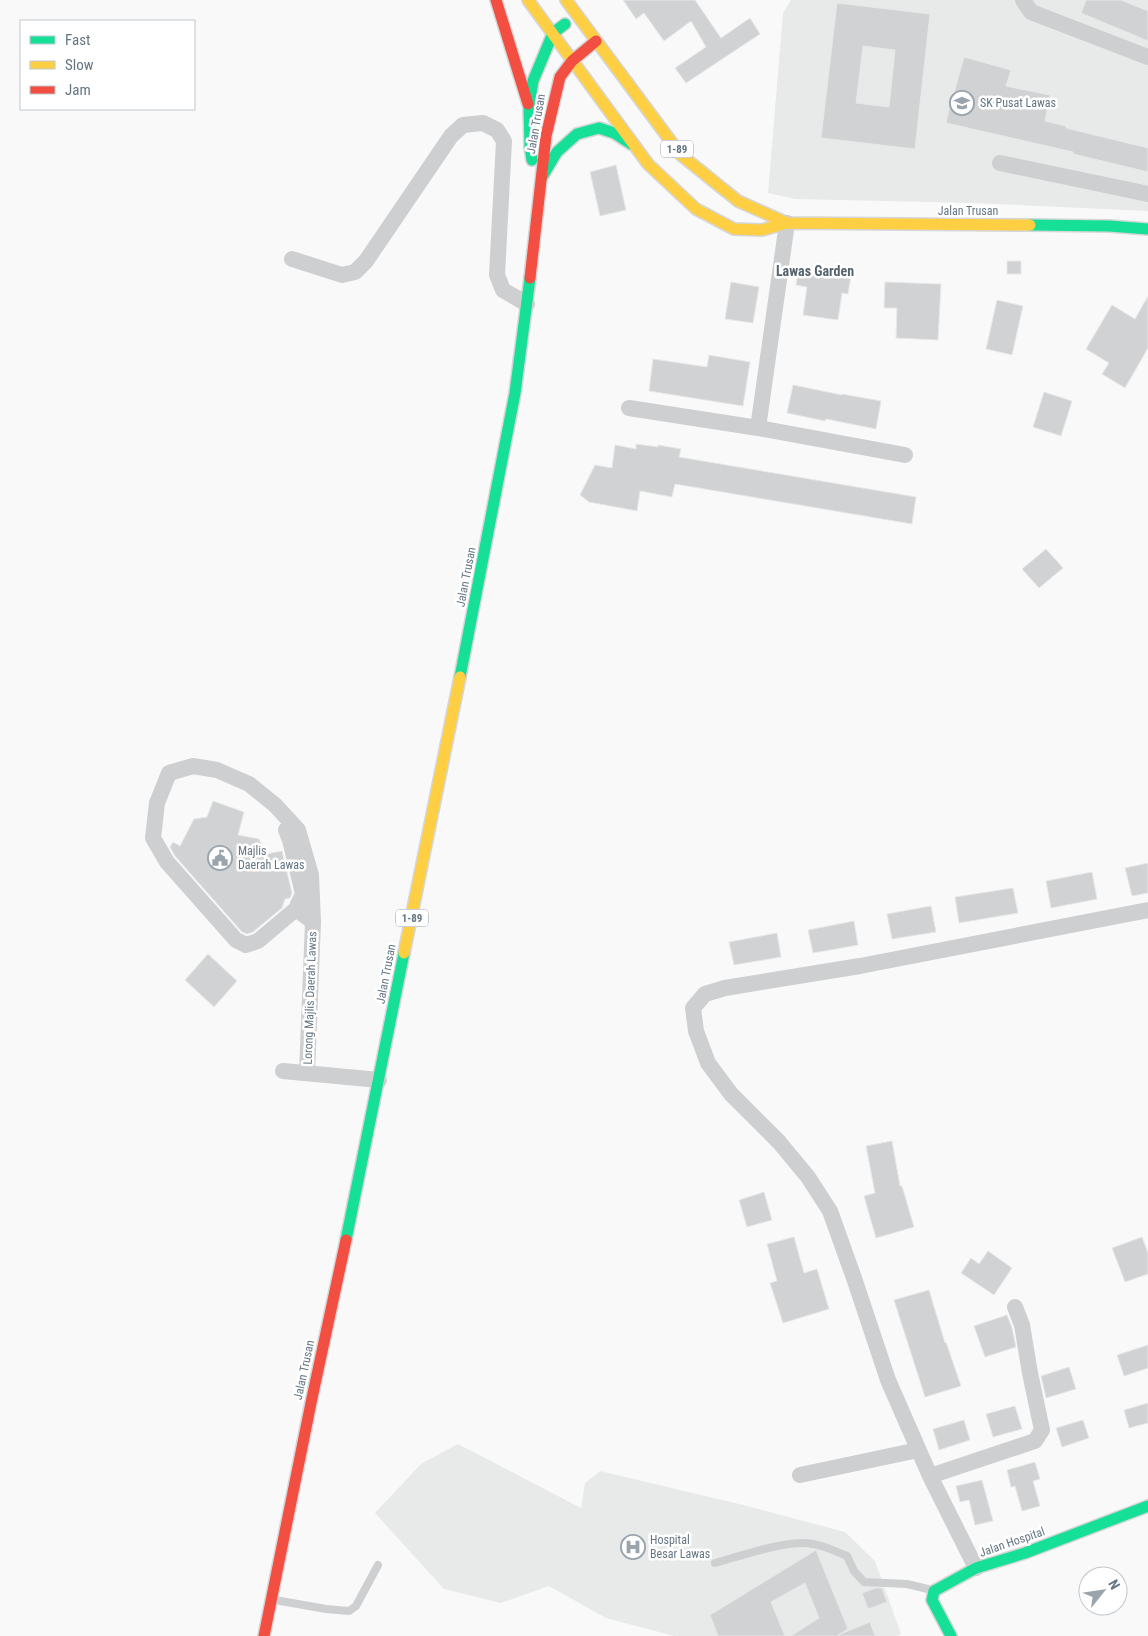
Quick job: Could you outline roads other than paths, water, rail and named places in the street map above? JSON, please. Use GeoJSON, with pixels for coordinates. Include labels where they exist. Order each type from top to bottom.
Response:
{"type":"FeatureCollection","features":[{"type":"Feature","properties":{"kind":"main road"},"geometry":{"type":"LineString","coordinates":[[496,0],[529,106]]}},
{"type":"Feature","properties":{"kind":"main road","name":"Jalan Trusan"},"geometry":{"type":"LineString","coordinates":[[528,0],[648,164],[696,209],[734,229],[762,230],[787,223],[1109,226],[1148,229]]}},
{"type":"Feature","properties":{"kind":"main road","name":"Jalan Trusan"},"geometry":{"type":"LineString","coordinates":[[566,0],[681,155],[738,201],[787,223]]}},
{"type":"Feature","properties":{"kind":"main road","name":"Jalan Trusan"},"geometry":{"type":"LineString","coordinates":[[540,196],[530,147],[529,106],[533,81],[553,33],[577,14]]}},
{"type":"Feature","properties":{"kind":"main road","name":"Jalan Trusan"},"geometry":{"type":"LineString","coordinates":[[264,1636],[476,601],[515,393],[528,304],[546,136],[560,77],[572,60],[596,41]]}},
{"type":"Feature","properties":{"kind":"main road"},"geometry":{"type":"LineString","coordinates":[[542,178],[557,152],[577,134],[599,128],[614,133],[636,148]]}},
{"type":"Feature","properties":{"kind":"main road","name":"Jalan Hospital"},"geometry":{"type":"LineString","coordinates":[[934,1591],[976,1568],[1025,1553],[1148,1506]]}},
{"type":"Feature","properties":{"kind":"main road"},"geometry":{"type":"LineString","coordinates":[[934,1591],[932,1600],[951,1636]]}},
{"type":"Feature","properties":{"kind":"street"},"geometry":{"type":"LineString","coordinates":[[1023,0],[1031,12],[1148,57]]}},
{"type":"Feature","properties":{"kind":"street"},"geometry":{"type":"LineString","coordinates":[[292,259],[342,275],[355,272],[366,261],[451,136],[463,125],[483,123],[497,130],[504,141],[497,275],[503,290],[528,304]]}},
{"type":"Feature","properties":{"kind":"street"},"geometry":{"type":"LineString","coordinates":[[1000,163],[1148,194]]}},
{"type":"Feature","properties":{"kind":"street"},"geometry":{"type":"LineString","coordinates":[[758,428],[787,223]]}},
{"type":"Feature","properties":{"kind":"street"},"geometry":{"type":"LineString","coordinates":[[628,408],[758,428],[905,455]]}},
{"type":"Feature","properties":{"kind":"street","name":"Lorong Majlis Daerah Lawas"},"geometry":{"type":"LineString","coordinates":[[307,1074],[313,922],[311,875],[298,830],[276,805],[249,784],[217,770],[193,766],[169,774],[157,802],[153,838],[167,862],[236,940],[246,945],[258,941],[296,909],[313,922]]}},
{"type":"Feature","properties":{"kind":"street"},"geometry":{"type":"LineString","coordinates":[[276,805],[290,840],[302,894],[296,909]]}},
{"type":"Feature","properties":{"kind":"street"},"geometry":{"type":"LineString","coordinates":[[976,1568],[930,1476],[888,1380],[830,1211],[802,1170],[779,1142],[731,1094],[708,1063],[696,1031],[693,1008],[705,994],[725,988],[860,966],[1148,910]]}},
{"type":"Feature","properties":{"kind":"street"},"geometry":{"type":"LineString","coordinates":[[283,1071],[379,1080]]}},
{"type":"Feature","properties":{"kind":"street"},"geometry":{"type":"LineString","coordinates":[[930,1476],[1035,1441],[1042,1430],[1022,1325],[1016,1307]]}},
{"type":"Feature","properties":{"kind":"street"},"geometry":{"type":"LineString","coordinates":[[800,1475],[918,1450]]}},
{"type":"Feature","properties":{"kind":"lane"},"geometry":{"type":"LineString","coordinates":[[715,1563],[788,1544],[810,1544],[832,1549],[847,1556],[854,1570],[864,1582],[907,1584],[934,1591]]}},
{"type":"Feature","properties":{"kind":"lane"},"geometry":{"type":"LineString","coordinates":[[270,1600],[350,1611],[356,1606],[378,1565]]}},
{"type":"Feature","properties":{"kind":"place","name":"SK Pusat Lawas"},"geometry":{"type":"Point","coordinates":[962,103]}},
{"type":"Feature","properties":{"kind":"place","name":"Majlis Daerah Lawas"},"geometry":{"type":"Point","coordinates":[220,858]}},
{"type":"Feature","properties":{"kind":"place","name":"Hospital Besar Lawas"},"geometry":{"type":"Point","coordinates":[633,1547]}},
{"type":"Feature","properties":{"kind":"district","name":"Lawas Garden"},"geometry":{"type":"Point","coordinates":[815,271]}}]}
